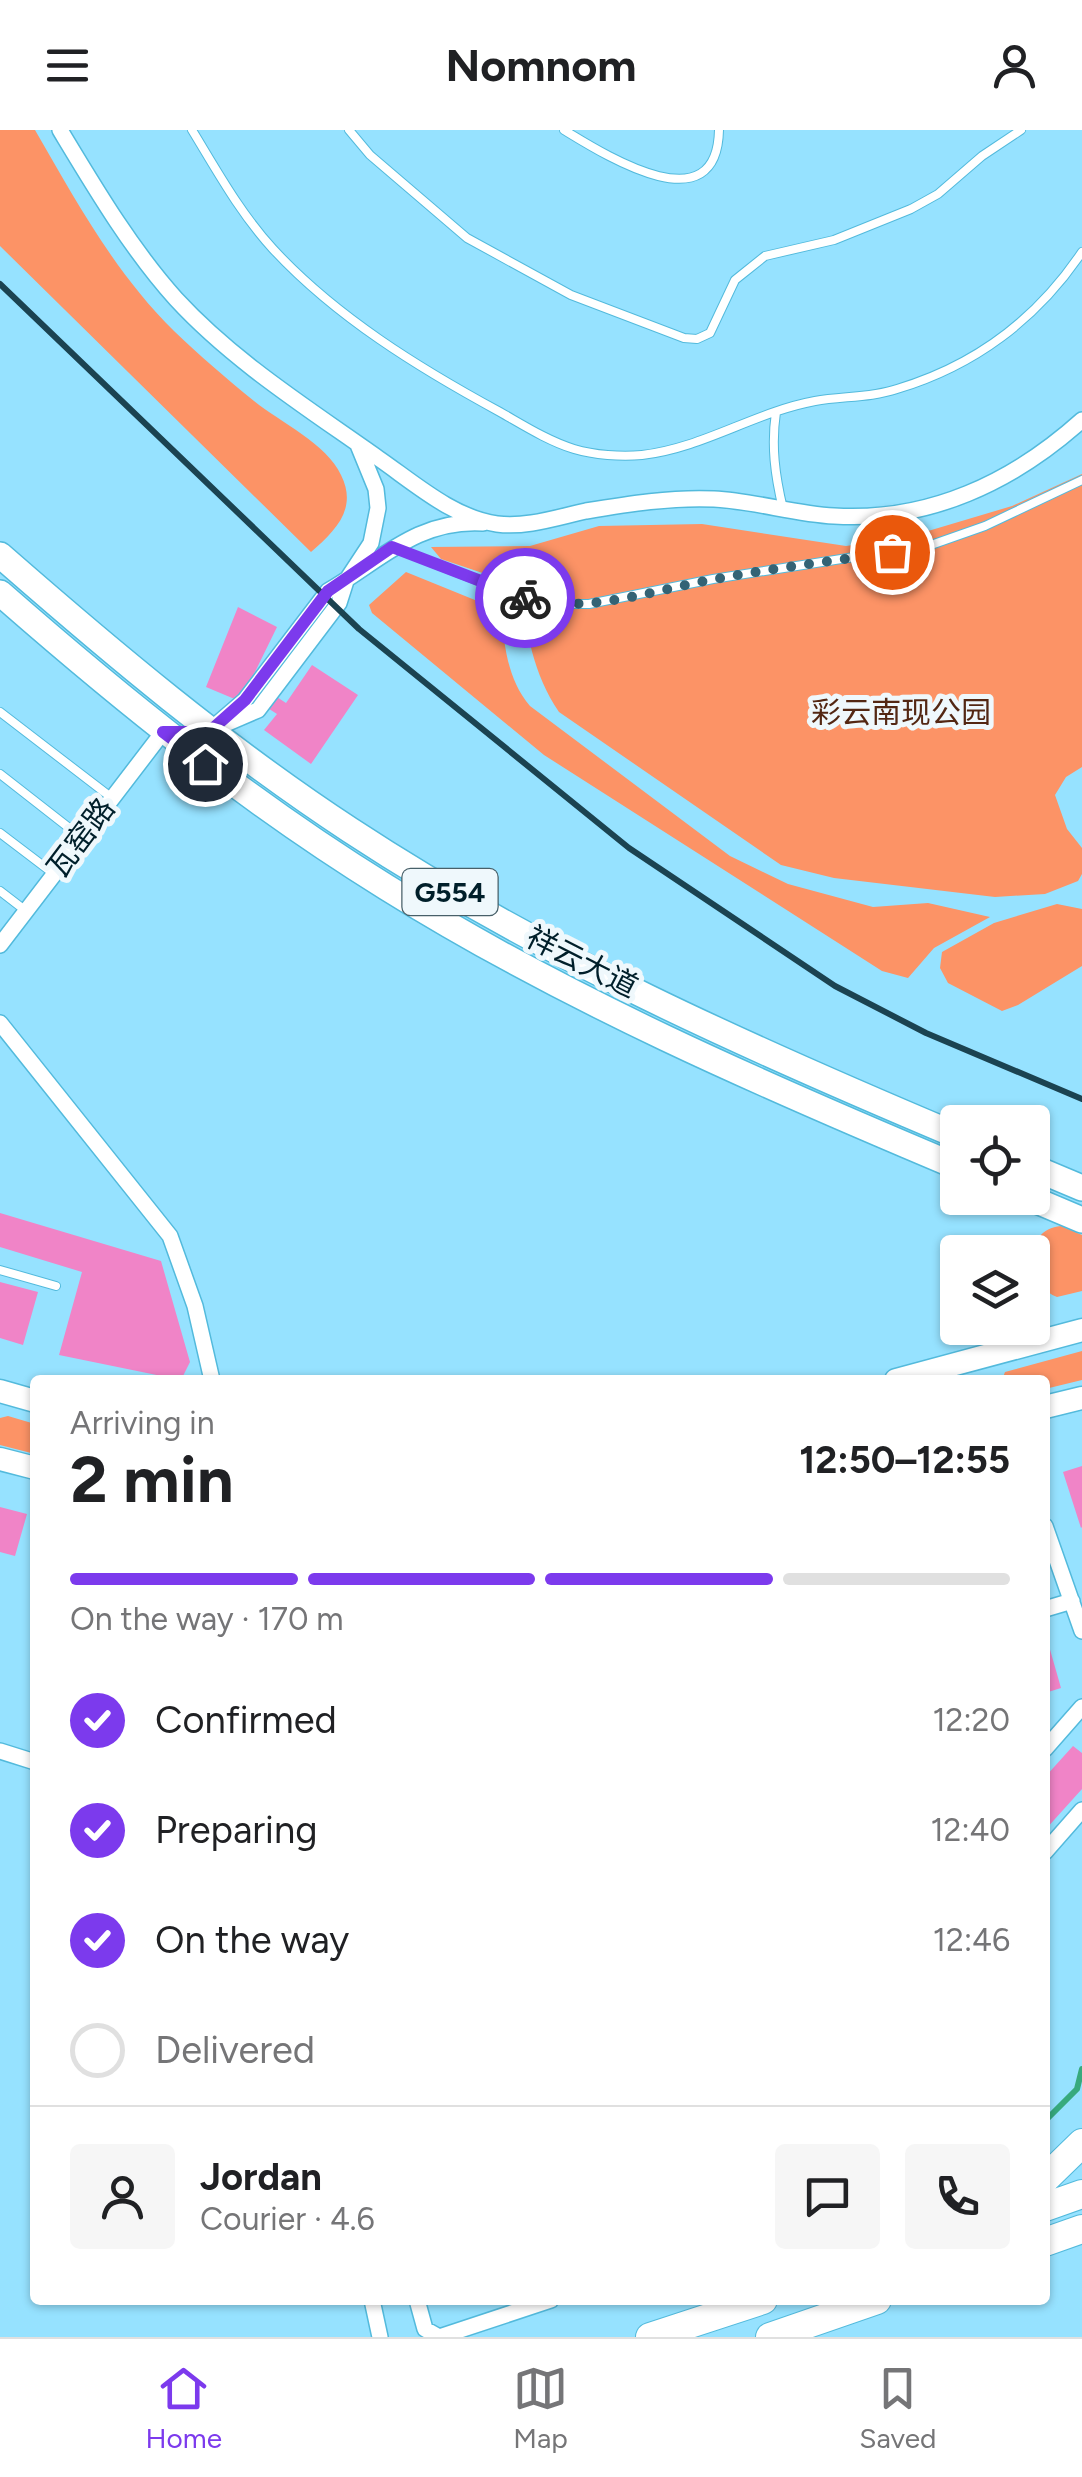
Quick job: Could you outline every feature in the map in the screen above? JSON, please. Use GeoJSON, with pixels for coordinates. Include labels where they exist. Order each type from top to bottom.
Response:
{"type":"FeatureCollection","features":[{"type":"Feature","properties":{"kind":"highway","name":"祥云大道"},"geometry":{"type":"LineString","coordinates":[[0,554],[209,732],[363,839],[486,912],[692,1018],[940,1128]]}},
{"type":"Feature","properties":{"kind":"highway","name":"祥云大道"},"geometry":{"type":"LineString","coordinates":[[0,593],[163,732],[334,854],[472,938],[680,1044],[940,1159]]}},
{"type":"Feature","properties":{"kind":"highway"},"geometry":{"type":"LineString","coordinates":[[163,732],[209,732]]}},
{"type":"Feature","properties":{"kind":"highway"},"geometry":{"type":"LineString","coordinates":[[1050,1175],[1082,1188]]}},
{"type":"Feature","properties":{"kind":"highway"},"geometry":{"type":"LineString","coordinates":[[1050,1206],[1082,1220]]}},
{"type":"Feature","properties":{"kind":"highway"},"geometry":{"type":"LineString","coordinates":[[1050,2174],[1082,2142]]}},
{"type":"Feature","properties":{"kind":"highway"},"geometry":{"type":"LineString","coordinates":[[1050,2204],[1082,2194]]}},
{"type":"Feature","properties":{"kind":"highway"},"geometry":{"type":"LineString","coordinates":[[1050,2240],[1082,2229]]}},
{"type":"Feature","properties":{"kind":"highway"},"geometry":{"type":"LineString","coordinates":[[650,2337],[748,2305]]}},
{"type":"Feature","properties":{"kind":"highway"},"geometry":{"type":"LineString","coordinates":[[770,2337],[863,2305]]}},
{"type":"Feature","properties":{"kind":"main road"},"geometry":{"type":"LineString","coordinates":[[935,1375],[982,1369],[1082,1330]]}},
{"type":"Feature","properties":{"kind":"main road"},"geometry":{"type":"LineString","coordinates":[[0,1391],[30,1400]]}},
{"type":"Feature","properties":{"kind":"main road"},"geometry":{"type":"LineString","coordinates":[[1050,1406],[1082,1398]]}},
{"type":"Feature","properties":{"kind":"main road"},"geometry":{"type":"LineString","coordinates":[[0,1458],[30,1467]]}},
{"type":"Feature","properties":{"kind":"street"},"geometry":{"type":"LineString","coordinates":[[60,130],[133,244],[177,299],[249,365],[448,505],[494,524]]}},
{"type":"Feature","properties":{"kind":"street"},"geometry":{"type":"LineString","coordinates":[[209,732],[245,700],[328,591],[392,547],[438,528],[475,522],[530,523],[681,499],[733,500],[853,517],[934,506],[1007,475],[1082,420]]}},
{"type":"Feature","properties":{"kind":"street"},"geometry":{"type":"LineString","coordinates":[[346,580],[371,543],[378,508],[370,470],[356,442]]}},
{"type":"Feature","properties":{"kind":"street","name":"瓦窑路"},"geometry":{"type":"LineString","coordinates":[[0,945],[163,732]]}},
{"type":"Feature","properties":{"kind":"street"},"geometry":{"type":"LineString","coordinates":[[0,1023],[170,1236],[195,1306],[211,1375]]}},
{"type":"Feature","properties":{"kind":"street"},"geometry":{"type":"LineString","coordinates":[[1050,1540],[1082,1631]]}},
{"type":"Feature","properties":{"kind":"street"},"geometry":{"type":"LineString","coordinates":[[1050,1607],[1072,1601]]}},
{"type":"Feature","properties":{"kind":"street"},"geometry":{"type":"LineString","coordinates":[[1050,1743],[1082,1707]]}},
{"type":"Feature","properties":{"kind":"street"},"geometry":{"type":"LineString","coordinates":[[0,1751],[30,1760]]}},
{"type":"Feature","properties":{"kind":"street"},"geometry":{"type":"LineString","coordinates":[[1050,1846],[1082,1810]]}},
{"type":"Feature","properties":{"kind":"street"},"geometry":{"type":"LineString","coordinates":[[373,2305],[380,2337]]}},
{"type":"Feature","properties":{"kind":"street"},"geometry":{"type":"LineString","coordinates":[[419,2305],[426,2329],[439,2337],[536,2305]]}},
{"type":"Feature","properties":{"kind":"lane"},"geometry":{"type":"LineString","coordinates":[[192,130],[238,206],[273,249],[311,284],[436,377],[576,450],[640,455],[686,446],[814,401],[896,390],[995,345],[1045,298],[1082,252]]}},
{"type":"Feature","properties":{"kind":"lane"},"geometry":{"type":"LineString","coordinates":[[349,130],[370,155],[467,238],[571,295],[684,338],[696,339],[710,333],[735,280],[764,256],[834,240],[911,210],[1021,130]]}},
{"type":"Feature","properties":{"kind":"lane"},"geometry":{"type":"LineString","coordinates":[[564,130],[602,154],[676,181],[692,179],[710,162],[719,130]]}},
{"type":"Feature","properties":{"kind":"lane"},"geometry":{"type":"LineString","coordinates":[[776,412],[774,472],[784,509]]}},
{"type":"Feature","properties":{"kind":"lane"},"geometry":{"type":"LineString","coordinates":[[392,547],[546,604],[589,604],[713,579],[931,544],[985,526],[1082,480]]}},
{"type":"Feature","properties":{"kind":"lane"},"geometry":{"type":"LineString","coordinates":[[0,712],[112,798]]}},
{"type":"Feature","properties":{"kind":"lane"},"geometry":{"type":"LineString","coordinates":[[0,774],[82,838]]}},
{"type":"Feature","properties":{"kind":"lane"},"geometry":{"type":"LineString","coordinates":[[0,833],[54,874]]}},
{"type":"Feature","properties":{"kind":"lane"},"geometry":{"type":"LineString","coordinates":[[0,891],[26,911]]}},
{"type":"Feature","properties":{"kind":"lane"},"geometry":{"type":"LineString","coordinates":[[0,1270],[56,1286]]}},
{"type":"Feature","properties":{"kind":"green space"},"geometry":{"type":"Polygon","coordinates":[[[0,130],[35,130],[98,235],[153,309],[223,376],[314,444],[334,464],[346,487],[345,509],[336,527],[311,552],[0,246],[0,130]]]}},
{"type":"Feature","properties":{"kind":"green space","name":"彩云南现公园"},"geometry":{"type":"Polygon","coordinates":[[[1082,474],[1082,767],[1066,777],[1055,795],[1067,829],[1082,848],[1082,874],[1078,881],[1045,894],[995,897],[834,878],[781,865],[559,712],[532,652],[521,586],[441,559],[431,547],[530,546],[599,526],[702,524],[846,546],[908,537],[1012,506],[1082,474]]]}},
{"type":"Feature","properties":{"kind":"green space"},"geometry":{"type":"Polygon","coordinates":[[[406,572],[502,611],[505,649],[512,673],[530,706],[730,856],[788,884],[873,907],[928,903],[990,917],[934,948],[908,978],[882,971],[544,755],[372,613],[369,605],[406,572]]]}},
{"type":"Feature","properties":{"kind":"green space"},"geometry":{"type":"Polygon","coordinates":[[[1057,904],[1082,909],[1082,966],[1002,1011],[948,983],[940,968],[942,952],[994,923],[1057,904]]]}},
{"type":"Feature","properties":{"kind":"green space"},"geometry":{"type":"Polygon","coordinates":[[[1061,1226],[1082,1235],[1082,1291],[1057,1297],[1050,1293],[1050,1235],[1042,1235],[1061,1226]]]}},
{"type":"Feature","properties":{"kind":"green space"},"geometry":{"type":"Polygon","coordinates":[[[1082,1351],[1082,1380],[1050,1388],[1050,1375],[1004,1375],[1082,1351]]]}},
{"type":"Feature","properties":{"kind":"green space"},"geometry":{"type":"Polygon","coordinates":[[[8,1416],[30,1423],[30,1453],[0,1445],[0,1418],[8,1416]]]}},
{"type":"Feature","properties":{"kind":"building"},"geometry":{"type":"Polygon","coordinates":[[[238,607],[277,627],[251,680],[286,703],[312,665],[358,695],[311,764],[264,730],[277,714],[244,693],[237,700],[206,687],[238,607]]]}},
{"type":"Feature","properties":{"kind":"building"},"geometry":{"type":"Polygon","coordinates":[[[0,1213],[161,1261],[190,1362],[184,1375],[157,1375],[59,1355],[82,1272],[0,1247],[0,1213]]]}},
{"type":"Feature","properties":{"kind":"building"},"geometry":{"type":"Polygon","coordinates":[[[0,1282],[38,1292],[23,1345],[0,1338],[0,1282]]]}},
{"type":"Feature","properties":{"kind":"building"},"geometry":{"type":"Polygon","coordinates":[[[1082,1466],[1082,1527],[1081,1528],[1063,1472],[1082,1466]]]}},
{"type":"Feature","properties":{"kind":"building"},"geometry":{"type":"Polygon","coordinates":[[[0,1507],[27,1514],[15,1556],[0,1552],[0,1507]]]}},
{"type":"Feature","properties":{"kind":"building"},"geometry":{"type":"Polygon","coordinates":[[[1050,1650],[1061,1688],[1050,1691],[1050,1650]]]}},
{"type":"Feature","properties":{"kind":"building"},"geometry":{"type":"Polygon","coordinates":[[[1073,1746],[1082,1753],[1082,1789],[1050,1824],[1050,1771],[1073,1746]]]}},
{"type":"Feature","properties":{"kind":"waterway"},"geometry":{"type":"LineString","coordinates":[[1050,2116],[1077,2089],[1082,2069]]}},
{"type":"Feature","properties":{"kind":"railway"},"geometry":{"type":"LineString","coordinates":[[0,284],[359,629],[629,848],[835,986],[926,1033],[1082,1099]]}},
{"type":"Feature","properties":{"kind":"way so far"},"geometry":{"type":"LineString","coordinates":[[525,598],[566,606],[589,604],[713,579],[892,552]]}},
{"type":"Feature","properties":{"kind":"route"},"geometry":{"type":"LineString","coordinates":[[205,764],[163,732],[209,732],[245,700],[328,591],[392,547],[525,598]]}}]}
